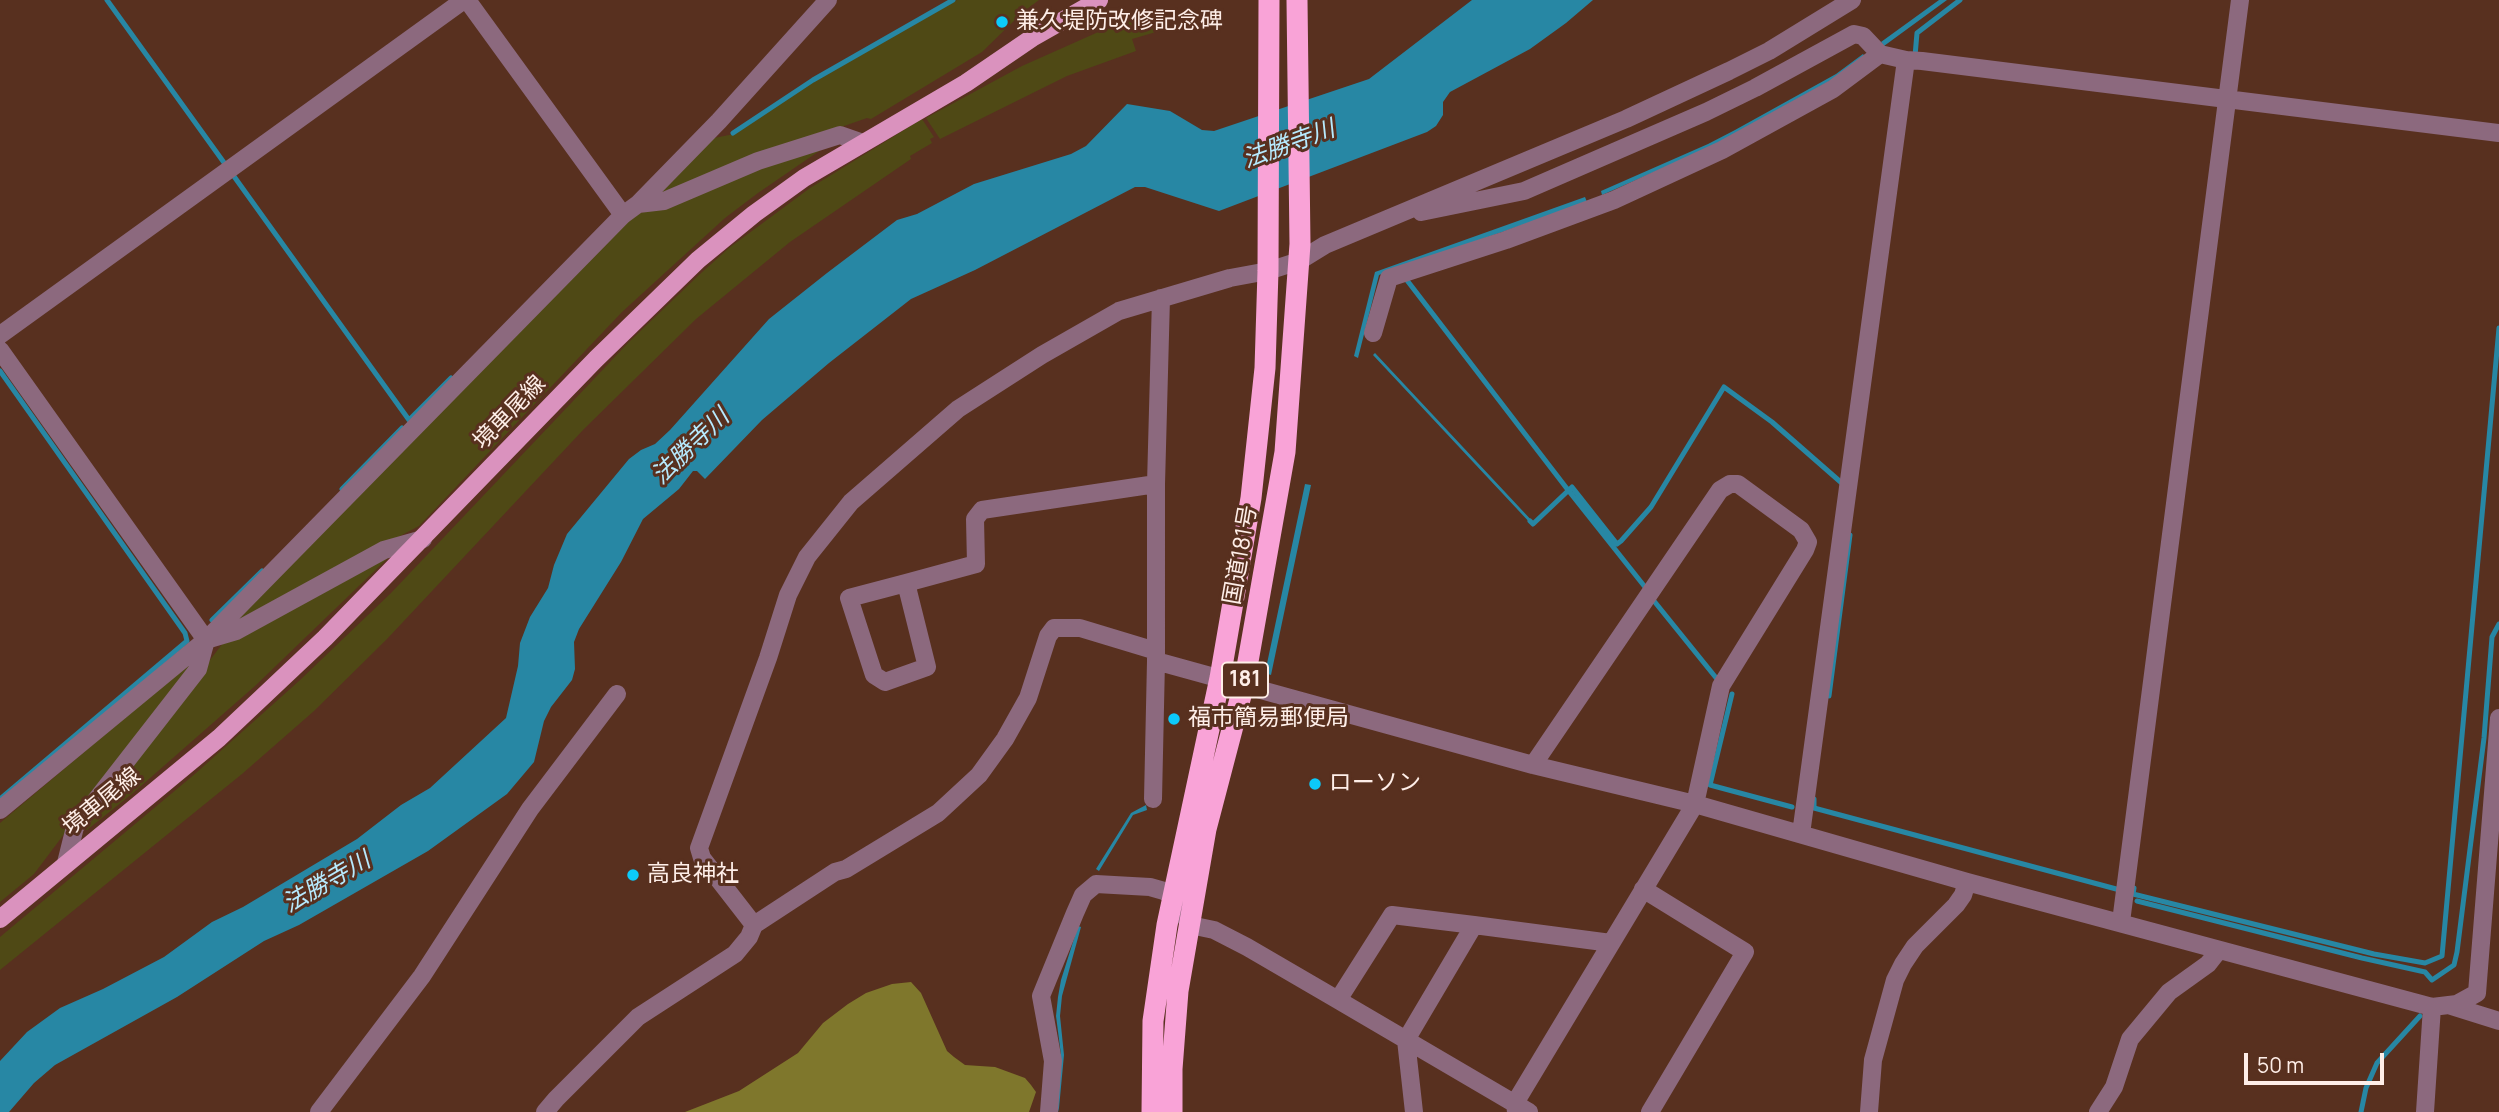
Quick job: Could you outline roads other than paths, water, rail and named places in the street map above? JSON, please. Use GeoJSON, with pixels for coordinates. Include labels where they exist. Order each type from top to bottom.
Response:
{"type":"FeatureCollection","features":[{"type":"Feature","properties":{"kind":"highway","name":"国道181号"},"geometry":{"type":"LineString","coordinates":[[1152,1112],[1153,1021],[1167,925],[1220,678],[1253,485],[1265,368],[1269,0]]}},
{"type":"Feature","properties":{"kind":"highway","name":"国道181号"},"geometry":{"type":"LineString","coordinates":[[1171,1112],[1178,991],[1206,829],[1244,684],[1285,452],[1300,252],[1297,0]]}},
{"type":"Feature","properties":{"kind":"main road","name":"境車尾線"},"geometry":{"type":"LineString","coordinates":[[0,919],[219,738],[325,638],[596,359],[698,260],[754,214],[804,178],[966,83],[1076,11],[1099,0]]}},
{"type":"Feature","properties":{"kind":"street"},"geometry":{"type":"LineString","coordinates":[[0,335],[466,0],[623,215]]}},
{"type":"Feature","properties":{"kind":"street"},"geometry":{"type":"LineString","coordinates":[[0,810],[206,640],[623,215],[638,204],[719,121],[828,0]]}},
{"type":"Feature","properties":{"kind":"street"},"geometry":{"type":"LineString","coordinates":[[754,925],[702,858],[699,848],[768,658],[784,605],[807,557],[851,502],[958,409],[1042,355],[1119,311],[1230,278],[1268,271],[1300,252],[1313,250],[1626,119],[1769,51],[1852,0]]}},
{"type":"Feature","properties":{"kind":"street"},"geometry":{"type":"LineString","coordinates":[[2121,922],[2240,0]]}},
{"type":"Feature","properties":{"kind":"street"},"geometry":{"type":"LineString","coordinates":[[1409,209],[1424,212],[1524,191],[1718,106],[1854,34],[1863,36],[1880,54],[1906,60],[2499,133]]}},
{"type":"Feature","properties":{"kind":"street"},"geometry":{"type":"LineString","coordinates":[[1373,333],[1389,278],[1506,240],[1626,194],[1721,150],[1833,89],[1880,54]]}},
{"type":"Feature","properties":{"kind":"street"},"geometry":{"type":"LineString","coordinates":[[1801,834],[1906,60]]}},
{"type":"Feature","properties":{"kind":"street"},"geometry":{"type":"LineString","coordinates":[[638,204],[664,201],[758,161],[840,135],[863,144]]}},
{"type":"Feature","properties":{"kind":"street"},"geometry":{"type":"LineString","coordinates":[[1153,799],[1161,298]]}},
{"type":"Feature","properties":{"kind":"street"},"geometry":{"type":"LineString","coordinates":[[0,350],[206,640]]}},
{"type":"Feature","properties":{"kind":"street"},"geometry":{"type":"LineString","coordinates":[[906,583],[926,667],[885,682],[874,675],[849,598],[906,583],[976,565],[975,519],[982,510],[1156,484]]}},
{"type":"Feature","properties":{"kind":"street"},"geometry":{"type":"LineString","coordinates":[[1049,1112],[1053,1061],[1041,996],[1083,895],[1091,886],[1102,883],[1150,887],[1164,891],[1174,898],[1191,925],[1214,930],[1247,947],[1520,1109],[1611,943],[1695,804],[1721,686],[1808,542],[1801,530],[1738,485],[1730,484],[1720,490],[1533,765]]}},
{"type":"Feature","properties":{"kind":"street"},"geometry":{"type":"LineString","coordinates":[[206,640],[236,631],[384,550],[423,539]]}},
{"type":"Feature","properties":{"kind":"street"},"geometry":{"type":"LineString","coordinates":[[545,1112],[583,1070],[638,1017],[735,954],[749,937],[754,925],[835,872],[846,869],[938,813],[979,775],[1005,739],[1028,698],[1048,636],[1054,628],[1080,628],[1220,678],[1533,765],[1695,804],[1966,882],[2499,1021]]}},
{"type":"Feature","properties":{"kind":"street"},"geometry":{"type":"LineString","coordinates":[[66,863],[75,827],[198,668],[206,640]]}},
{"type":"Feature","properties":{"kind":"street"},"geometry":{"type":"LineString","coordinates":[[318,1112],[422,976],[530,809],[617,694]]}},
{"type":"Feature","properties":{"kind":"street"},"geometry":{"type":"LineString","coordinates":[[2440,1006],[2457,1004],[2477,993],[2499,718]]}},
{"type":"Feature","properties":{"kind":"street"},"geometry":{"type":"LineString","coordinates":[[1869,1112],[1873,1060],[1895,980],[1915,946],[1956,905],[1963,895],[1966,882]]}},
{"type":"Feature","properties":{"kind":"street"},"geometry":{"type":"LineString","coordinates":[[1643,889],[1745,951],[1650,1112]]}},
{"type":"Feature","properties":{"kind":"street"},"geometry":{"type":"LineString","coordinates":[[1338,1000],[1392,915],[1611,943]]}},
{"type":"Feature","properties":{"kind":"street"},"geometry":{"type":"LineString","coordinates":[[1414,1112],[1406,1040],[1474,925]]}},
{"type":"Feature","properties":{"kind":"street"},"geometry":{"type":"LineString","coordinates":[[2098,1112],[2114,1087],[2130,1039],[2169,992],[2208,964],[2219,950]]}},
{"type":"Feature","properties":{"kind":"street"},"geometry":{"type":"LineString","coordinates":[[2426,1112],[2440,1006]]}},
{"type":"Feature","properties":{"kind":"water","name":"法勝寺川"},"geometry":{"type":"Polygon","coordinates":[[[1472,0],[1593,0],[1530,49],[1450,92],[1443,102],[1443,115],[1436,126],[1427,132],[1219,211],[1145,187],[1135,187],[975,270],[911,299],[762,420],[705,479],[697,471],[693,471],[679,489],[643,519],[621,562],[579,629],[574,642],[575,669],[572,680],[551,707],[544,721],[534,762],[507,794],[428,851],[299,925],[264,941],[177,997],[55,1065],[34,1083],[9,1112],[0,1112],[0,1061],[27,1032],[60,1008],[164,957],[212,922],[243,907],[357,839],[401,805],[430,788],[506,718],[518,666],[520,643],[530,617],[548,588],[567,534],[629,459],[655,444],[670,430],[769,319],[897,220],[917,214],[974,184],[1071,154],[1086,146],[1127,104],[1170,111],[1202,130],[1214,131],[1369,79],[1472,0]]]}},
{"type":"Feature","properties":{"kind":"water"},"geometry":{"type":"Polygon","coordinates":[[[1939,0],[1947,0],[1884,46],[1881,42],[1939,0]]]}},
{"type":"Feature","properties":{"kind":"water"},"geometry":{"type":"Polygon","coordinates":[[[1863,54],[1866,58],[1837,77],[1709,148],[1602,195],[1601,191],[1735,130],[1836,74],[1863,54]]]}},
{"type":"Feature","properties":{"kind":"water"},"geometry":{"type":"Polygon","coordinates":[[[1585,197],[1587,202],[1379,275],[1358,358],[1354,356],[1375,272],[1585,197]]]}},
{"type":"Feature","properties":{"kind":"water"},"geometry":{"type":"Polygon","coordinates":[[[1375,353],[1534,523],[1532,525],[1373,355],[1375,353]]]}},
{"type":"Feature","properties":{"kind":"water"},"geometry":{"type":"Polygon","coordinates":[[[1305,484],[1311,485],[1271,675],[1265,673],[1305,484]]]}},
{"type":"Feature","properties":{"kind":"water"},"geometry":{"type":"Polygon","coordinates":[[[1146,805],[1147,810],[1133,815],[1099,871],[1096,869],[1131,813],[1146,805]]]}},
{"type":"Feature","properties":{"kind":"water"},"geometry":{"type":"Polygon","coordinates":[[[1078,926],[1081,927],[1062,996],[1060,1016],[1064,1055],[1059,1108],[1058,1112],[1055,1112],[1061,1055],[1056,1016],[1058,997],[1078,926]]]}},
{"type":"Feature","properties":{"kind":"waterway"},"geometry":{"type":"LineString","coordinates":[[107,0],[225,164]]}},
{"type":"Feature","properties":{"kind":"waterway"},"geometry":{"type":"LineString","coordinates":[[733,133],[813,80],[953,0]]}},
{"type":"Feature","properties":{"kind":"waterway"},"geometry":{"type":"LineString","coordinates":[[1915,56],[1917,33],[1960,0]]}},
{"type":"Feature","properties":{"kind":"waterway"},"geometry":{"type":"LineString","coordinates":[[233,175],[409,420],[451,378]]}},
{"type":"Feature","properties":{"kind":"waterway"},"geometry":{"type":"LineString","coordinates":[[1406,279],[1645,587]]}},
{"type":"Feature","properties":{"kind":"waterway"},"geometry":{"type":"LineString","coordinates":[[2134,888],[2133,894],[2374,954],[2425,963],[2442,956],[2499,328]]}},
{"type":"Feature","properties":{"kind":"waterway"},"geometry":{"type":"LineString","coordinates":[[0,371],[185,633],[187,641],[0,799]]}},
{"type":"Feature","properties":{"kind":"waterway"},"geometry":{"type":"LineString","coordinates":[[1530,521],[1533,524],[1572,487],[1617,544],[1651,507],[1724,387],[1772,422],[1844,485]]}},
{"type":"Feature","properties":{"kind":"waterway"},"geometry":{"type":"LineString","coordinates":[[342,489],[402,428]]}},
{"type":"Feature","properties":{"kind":"waterway"},"geometry":{"type":"LineString","coordinates":[[1829,696],[1850,535]]}},
{"type":"Feature","properties":{"kind":"waterway"},"geometry":{"type":"LineString","coordinates":[[212,620],[262,571]]}},
{"type":"Feature","properties":{"kind":"waterway"},"geometry":{"type":"LineString","coordinates":[[1654,601],[1717,679]]}},
{"type":"Feature","properties":{"kind":"waterway"},"geometry":{"type":"LineString","coordinates":[[2137,901],[2425,972],[2432,980],[2454,965],[2484,738],[2492,637],[2499,624]]}},
{"type":"Feature","properties":{"kind":"waterway"},"geometry":{"type":"LineString","coordinates":[[1732,694],[1710,785],[1792,807]]}},
{"type":"Feature","properties":{"kind":"waterway"},"geometry":{"type":"LineString","coordinates":[[1814,799],[1814,808],[2120,890]]}},
{"type":"Feature","properties":{"kind":"waterway"},"geometry":{"type":"LineString","coordinates":[[2361,1112],[2366,1088],[2377,1063],[2420,1016]]}},
{"type":"Feature","properties":{"kind":"place","name":"兼久堤防改修記念碑"},"geometry":{"type":"Point","coordinates":[1002,22]}},
{"type":"Feature","properties":{"kind":"place","name":"福市簡易郵便局"},"geometry":{"type":"Point","coordinates":[1174,719]}},
{"type":"Feature","properties":{"kind":"place","name":"ローソン"},"geometry":{"type":"Point","coordinates":[1315,784]}},
{"type":"Feature","properties":{"kind":"place","name":"高良神社"},"geometry":{"type":"Point","coordinates":[633,875]}}]}
